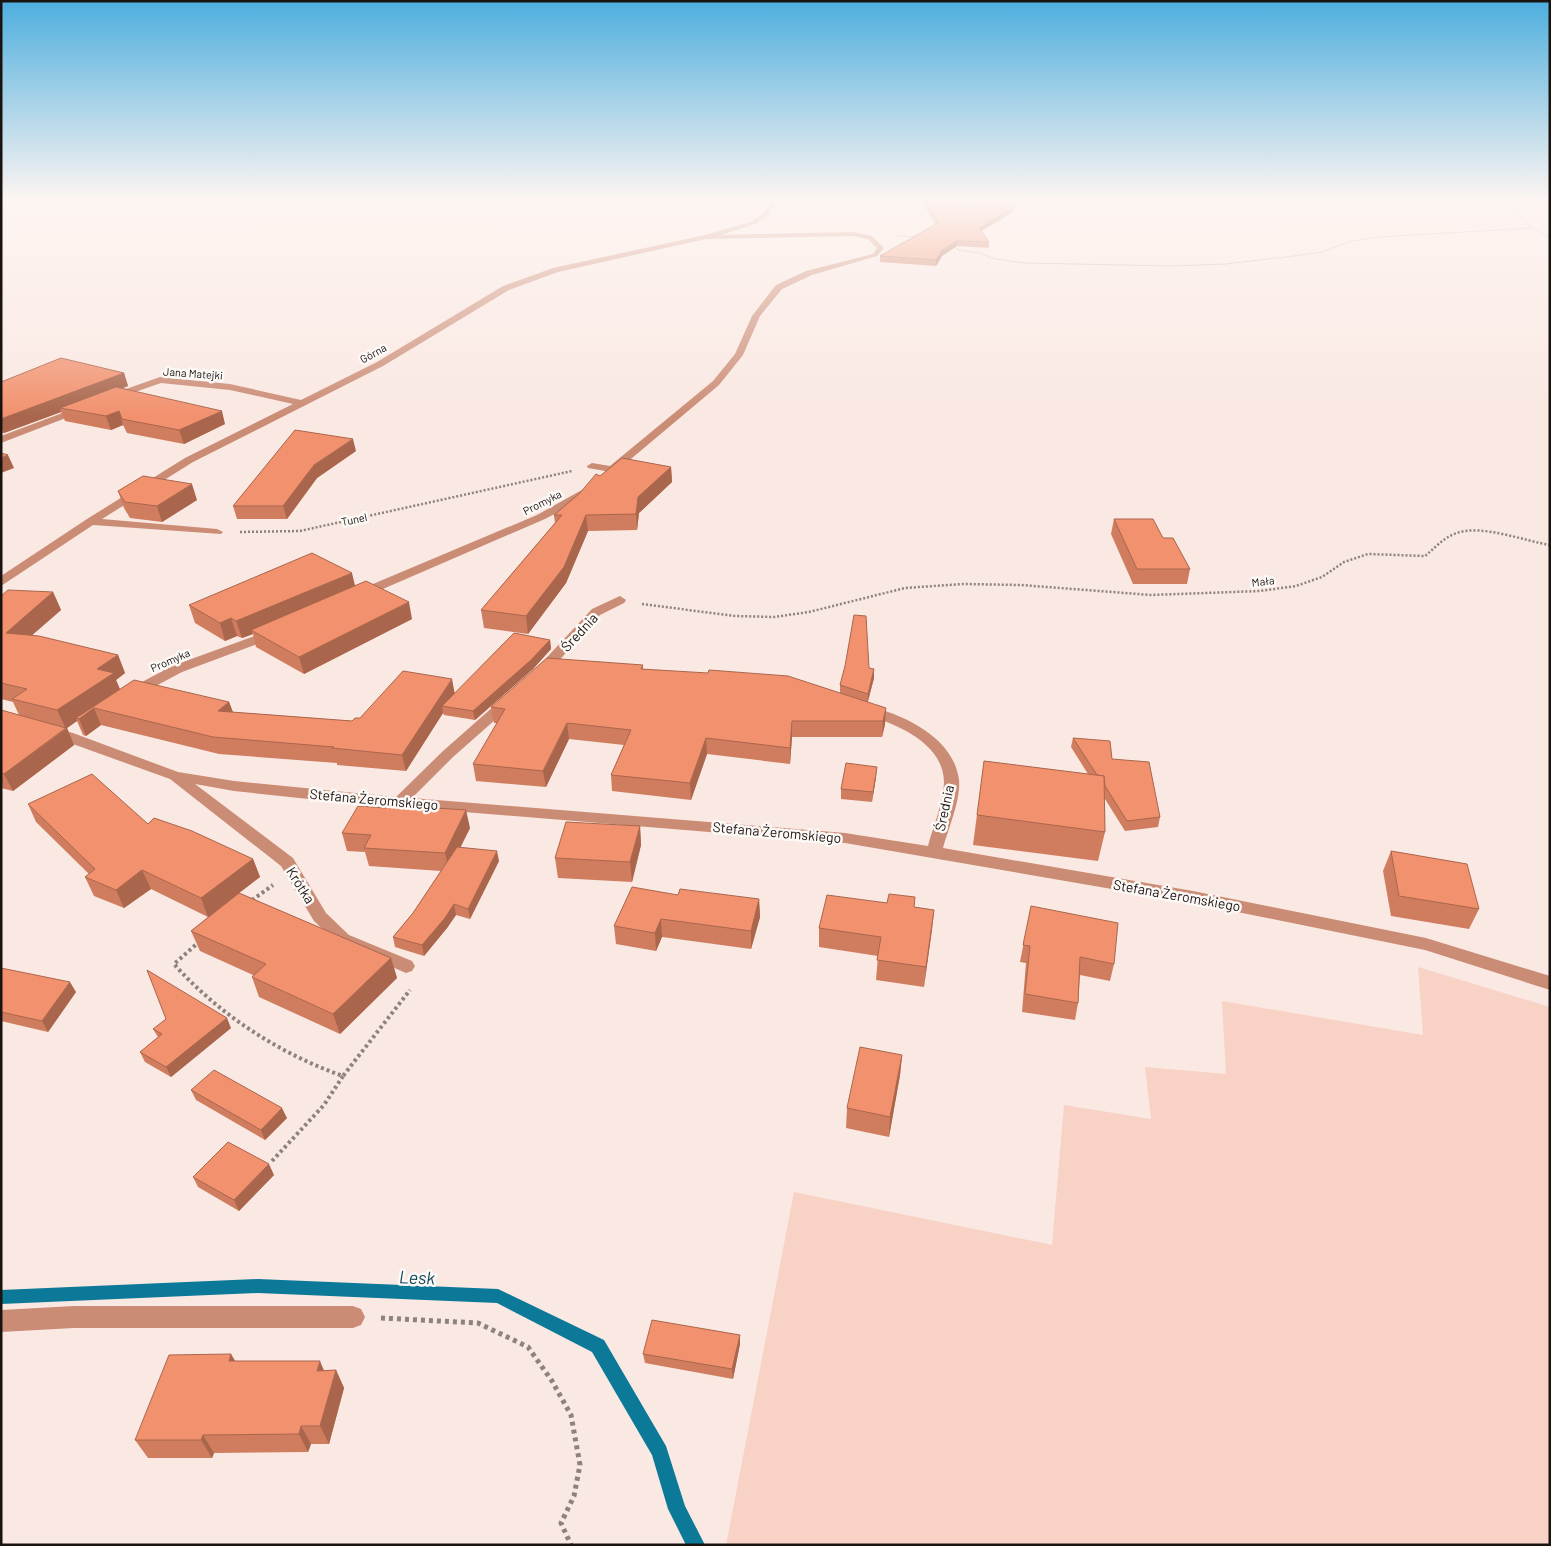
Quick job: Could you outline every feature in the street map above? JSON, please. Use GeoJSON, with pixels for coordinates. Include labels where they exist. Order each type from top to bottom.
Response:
{"type":"FeatureCollection","features":[{"type":"Feature","properties":{"kind":"street","name":"Górna"},"geometry":{"type":"LineString","coordinates":[[1,582],[91,521],[189,460],[380,364],[506,288],[531,277],[555,271]]}},
{"type":"Feature","properties":{"kind":"street","name":"Promyka"},"geometry":{"type":"LineString","coordinates":[[349,599],[541,517],[581,496],[716,383],[739,356],[756,316],[779,287],[816,271]]}},
{"type":"Feature","properties":{"kind":"street","name":"Jana Matejki"},"geometry":{"type":"LineString","coordinates":[[1,440],[97,402],[160,380],[230,387],[301,403]]}},
{"type":"Feature","properties":{"kind":"street"},"geometry":{"type":"LineString","coordinates":[[592,466],[612,470]]}},
{"type":"Feature","properties":{"kind":"street"},"geometry":{"type":"LineString","coordinates":[[91,521],[217,532]]}},
{"type":"Feature","properties":{"kind":"street","name":"Średnia"},"geometry":{"type":"LineString","coordinates":[[530,682],[552,662],[596,612],[620,600]]}},
{"type":"Feature","properties":{"kind":"street","name":"Promyka"},"geometry":{"type":"LineString","coordinates":[[123,699],[177,669],[284,628]]}},
{"type":"Feature","properties":{"kind":"street","name":"Średnia"},"geometry":{"type":"LineString","coordinates":[[552,662],[570,663]]}},
{"type":"Feature","properties":{"kind":"street"},"geometry":{"type":"LineString","coordinates":[[400,801],[448,754],[516,695]]}},
{"type":"Feature","properties":{"kind":"street","name":"Średnia"},"geometry":{"type":"LineString","coordinates":[[855,706],[883,715],[918,732],[932,741],[940,751],[952,782],[934,852]]}},
{"type":"Feature","properties":{"kind":"street","name":"Stefana Żeromskiego"},"geometry":{"type":"LineString","coordinates":[[34,727],[72,733],[175,776],[234,786],[319,795],[845,838],[934,852],[1193,897],[1426,944],[1550,983]]}},
{"type":"Feature","properties":{"kind":"street","name":"Krótka"},"geometry":{"type":"LineString","coordinates":[[175,776],[287,862],[320,918],[344,939],[406,966]]}},
{"type":"Feature","properties":{"kind":"street"},"geometry":{"type":"LineString","coordinates":[[1,1321],[74,1317],[353,1316]]}},
{"type":"Feature","properties":{"kind":"path","name":"Tunel"},"geometry":{"type":"LineString","coordinates":[[217,532],[300,531],[592,466]]}},
{"type":"Feature","properties":{"kind":"path","name":"Mała"},"geometry":{"type":"LineString","coordinates":[[620,600],[683,611],[774,617],[809,612],[905,588],[963,584],[1021,585],[1151,595],[1260,591],[1296,586],[1322,577],[1344,562],[1368,554],[1425,556],[1445,539],[1461,532],[1493,534],[1550,545]]}},
{"type":"Feature","properties":{"kind":"path"},"geometry":{"type":"LineString","coordinates":[[245,906],[292,872]]}},
{"type":"Feature","properties":{"kind":"path"},"geometry":{"type":"LineString","coordinates":[[207,934],[174,964],[200,991],[256,1032],[324,1070],[343,1076]]}},
{"type":"Feature","properties":{"kind":"path"},"geometry":{"type":"LineString","coordinates":[[272,1161],[324,1105],[343,1076],[410,990],[406,966]]}},
{"type":"Feature","properties":{"kind":"path"},"geometry":{"type":"LineString","coordinates":[[353,1316],[478,1323],[528,1347],[552,1381],[571,1415],[580,1465],[574,1496],[561,1523],[571,1545]]}},
{"type":"Feature","properties":{"kind":"shaded area"},"geometry":{"type":"Polygon","coordinates":[[[1418,967],[1550,1007],[1550,1545],[726,1545],[794,1192],[1052,1245],[1064,1105],[1151,1119],[1145,1067],[1226,1074],[1222,1001],[1423,1035],[1418,967]]]}},
{"type":"Feature","properties":{"kind":"building"},"geometry":{"type":"Polygon","coordinates":[[[61,358],[124,373],[1,419],[1,382],[61,358]]]}},
{"type":"Feature","properties":{"kind":"building"},"geometry":{"type":"Polygon","coordinates":[[[116,387],[222,411],[179,430],[122,419],[119,411],[106,416],[60,408],[116,387]]]}},
{"type":"Feature","properties":{"kind":"building"},"geometry":{"type":"Polygon","coordinates":[[[295,430],[353,439],[314,465],[283,506],[233,506],[295,430]]]}},
{"type":"Feature","properties":{"kind":"building"},"geometry":{"type":"Polygon","coordinates":[[[1,453],[8,455],[1,458],[1,453]]]}},
{"type":"Feature","properties":{"kind":"building"},"geometry":{"type":"Polygon","coordinates":[[[622,458],[671,467],[638,497],[636,514],[586,515],[564,567],[526,616],[481,610],[562,515],[554,515],[580,493],[596,474],[600,476],[622,458]]]}},
{"type":"Feature","properties":{"kind":"building"},"geometry":{"type":"Polygon","coordinates":[[[143,476],[192,484],[157,506],[125,502],[118,491],[143,476]]]}},
{"type":"Feature","properties":{"kind":"building"},"geometry":{"type":"Polygon","coordinates":[[[1114,519],[1153,519],[1163,538],[1173,538],[1190,569],[1137,569],[1114,519]]]}},
{"type":"Feature","properties":{"kind":"building"},"geometry":{"type":"Polygon","coordinates":[[[312,553],[352,573],[236,621],[231,618],[220,623],[189,605],[312,553]]]}},
{"type":"Feature","properties":{"kind":"building"},"geometry":{"type":"Polygon","coordinates":[[[366,581],[409,602],[299,657],[251,630],[366,581]]]}},
{"type":"Feature","properties":{"kind":"building"},"geometry":{"type":"Polygon","coordinates":[[[8,590],[53,592],[6,633],[39,636],[118,655],[97,669],[114,673],[57,710],[12,699],[27,689],[1,683],[1,596],[8,590]]]}},
{"type":"Feature","properties":{"kind":"building"},"geometry":{"type":"Polygon","coordinates":[[[854,615],[866,616],[869,668],[874,669],[868,694],[840,685],[854,615]]]}},
{"type":"Feature","properties":{"kind":"building"},"geometry":{"type":"Polygon","coordinates":[[[514,633],[550,640],[531,660],[473,711],[442,706],[514,633]]]}},
{"type":"Feature","properties":{"kind":"building"},"geometry":{"type":"Polygon","coordinates":[[[547,658],[643,665],[641,669],[708,673],[709,670],[788,676],[886,708],[883,721],[792,721],[790,748],[706,738],[690,783],[611,775],[631,730],[567,723],[543,771],[473,764],[505,709],[491,707],[547,658]]]}},
{"type":"Feature","properties":{"kind":"building"},"geometry":{"type":"Polygon","coordinates":[[[403,671],[452,679],[402,755],[332,748],[334,747],[213,737],[94,708],[79,719],[76,718],[134,680],[229,702],[218,711],[352,721],[355,718],[360,718],[403,671]]]}},
{"type":"Feature","properties":{"kind":"building"},"geometry":{"type":"Polygon","coordinates":[[[1,710],[66,728],[4,774],[1,773],[1,710]]]}},
{"type":"Feature","properties":{"kind":"building"},"geometry":{"type":"Polygon","coordinates":[[[1073,738],[1110,741],[1112,759],[1149,762],[1160,817],[1127,821],[1105,786],[1104,776],[1097,775],[1073,738]]]}},
{"type":"Feature","properties":{"kind":"building"},"geometry":{"type":"Polygon","coordinates":[[[984,761],[1104,776],[1105,832],[977,815],[984,761]]]}},
{"type":"Feature","properties":{"kind":"building"},"geometry":{"type":"Polygon","coordinates":[[[846,763],[877,767],[873,792],[841,789],[846,763]]]}},
{"type":"Feature","properties":{"kind":"building"},"geometry":{"type":"Polygon","coordinates":[[[92,774],[148,824],[154,818],[192,831],[253,859],[201,898],[142,870],[116,890],[85,877],[95,869],[28,804],[92,774]]]}},
{"type":"Feature","properties":{"kind":"building"},"geometry":{"type":"Polygon","coordinates":[[[387,805],[466,810],[445,853],[364,848],[371,835],[342,833],[358,806],[386,808],[387,805]]]}},
{"type":"Feature","properties":{"kind":"building"},"geometry":{"type":"Polygon","coordinates":[[[566,822],[640,826],[630,862],[555,858],[566,822]]]}},
{"type":"Feature","properties":{"kind":"building"},"geometry":{"type":"Polygon","coordinates":[[[457,847],[497,851],[468,909],[454,904],[445,918],[422,945],[393,937],[413,913],[457,847]]]}},
{"type":"Feature","properties":{"kind":"building"},"geometry":{"type":"Polygon","coordinates":[[[1391,851],[1467,864],[1479,909],[1399,896],[1391,851]]]}},
{"type":"Feature","properties":{"kind":"building"},"geometry":{"type":"Polygon","coordinates":[[[632,887],[678,895],[680,889],[759,899],[751,931],[661,919],[655,933],[614,926],[632,887]]]}},
{"type":"Feature","properties":{"kind":"building"},"geometry":{"type":"Polygon","coordinates":[[[239,893],[391,958],[333,1014],[252,977],[266,964],[191,931],[239,893]]]}},
{"type":"Feature","properties":{"kind":"building"},"geometry":{"type":"Polygon","coordinates":[[[889,894],[915,897],[914,907],[934,910],[926,967],[877,960],[881,937],[819,928],[827,895],[887,903],[889,894]]]}},
{"type":"Feature","properties":{"kind":"building"},"geometry":{"type":"Polygon","coordinates":[[[1031,906],[1118,923],[1114,964],[1080,957],[1078,1003],[1025,994],[1030,946],[1023,945],[1031,906]]]}},
{"type":"Feature","properties":{"kind":"building"},"geometry":{"type":"Polygon","coordinates":[[[1,968],[70,982],[42,1021],[1,1012],[1,968]]]}},
{"type":"Feature","properties":{"kind":"building"},"geometry":{"type":"Polygon","coordinates":[[[147,970],[227,1018],[166,1067],[140,1052],[162,1034],[153,1029],[166,1019],[147,970]]]}},
{"type":"Feature","properties":{"kind":"building"},"geometry":{"type":"Polygon","coordinates":[[[860,1047],[902,1055],[890,1117],[847,1108],[860,1047]]]}},
{"type":"Feature","properties":{"kind":"building"},"geometry":{"type":"Polygon","coordinates":[[[214,1070],[282,1108],[261,1130],[191,1090],[214,1070]]]}},
{"type":"Feature","properties":{"kind":"building"},"geometry":{"type":"Polygon","coordinates":[[[228,1142],[269,1164],[234,1200],[193,1177],[228,1142]]]}},
{"type":"Feature","properties":{"kind":"building"},"geometry":{"type":"Polygon","coordinates":[[[652,1320],[740,1335],[732,1369],[643,1354],[652,1320]]]}},
{"type":"Feature","properties":{"kind":"building"},"geometry":{"type":"Polygon","coordinates":[[[231,1354],[229,1361],[320,1361],[317,1371],[336,1370],[320,1426],[301,1426],[299,1434],[203,1435],[201,1440],[135,1440],[169,1355],[231,1354]]]}},
{"type":"Feature","properties":{"kind":"waterway","name":"Lesk"},"geometry":{"type":"LineString","coordinates":[[1,1297],[258,1286],[498,1296],[598,1346],[660,1452],[677,1509],[696,1545]]}}]}
